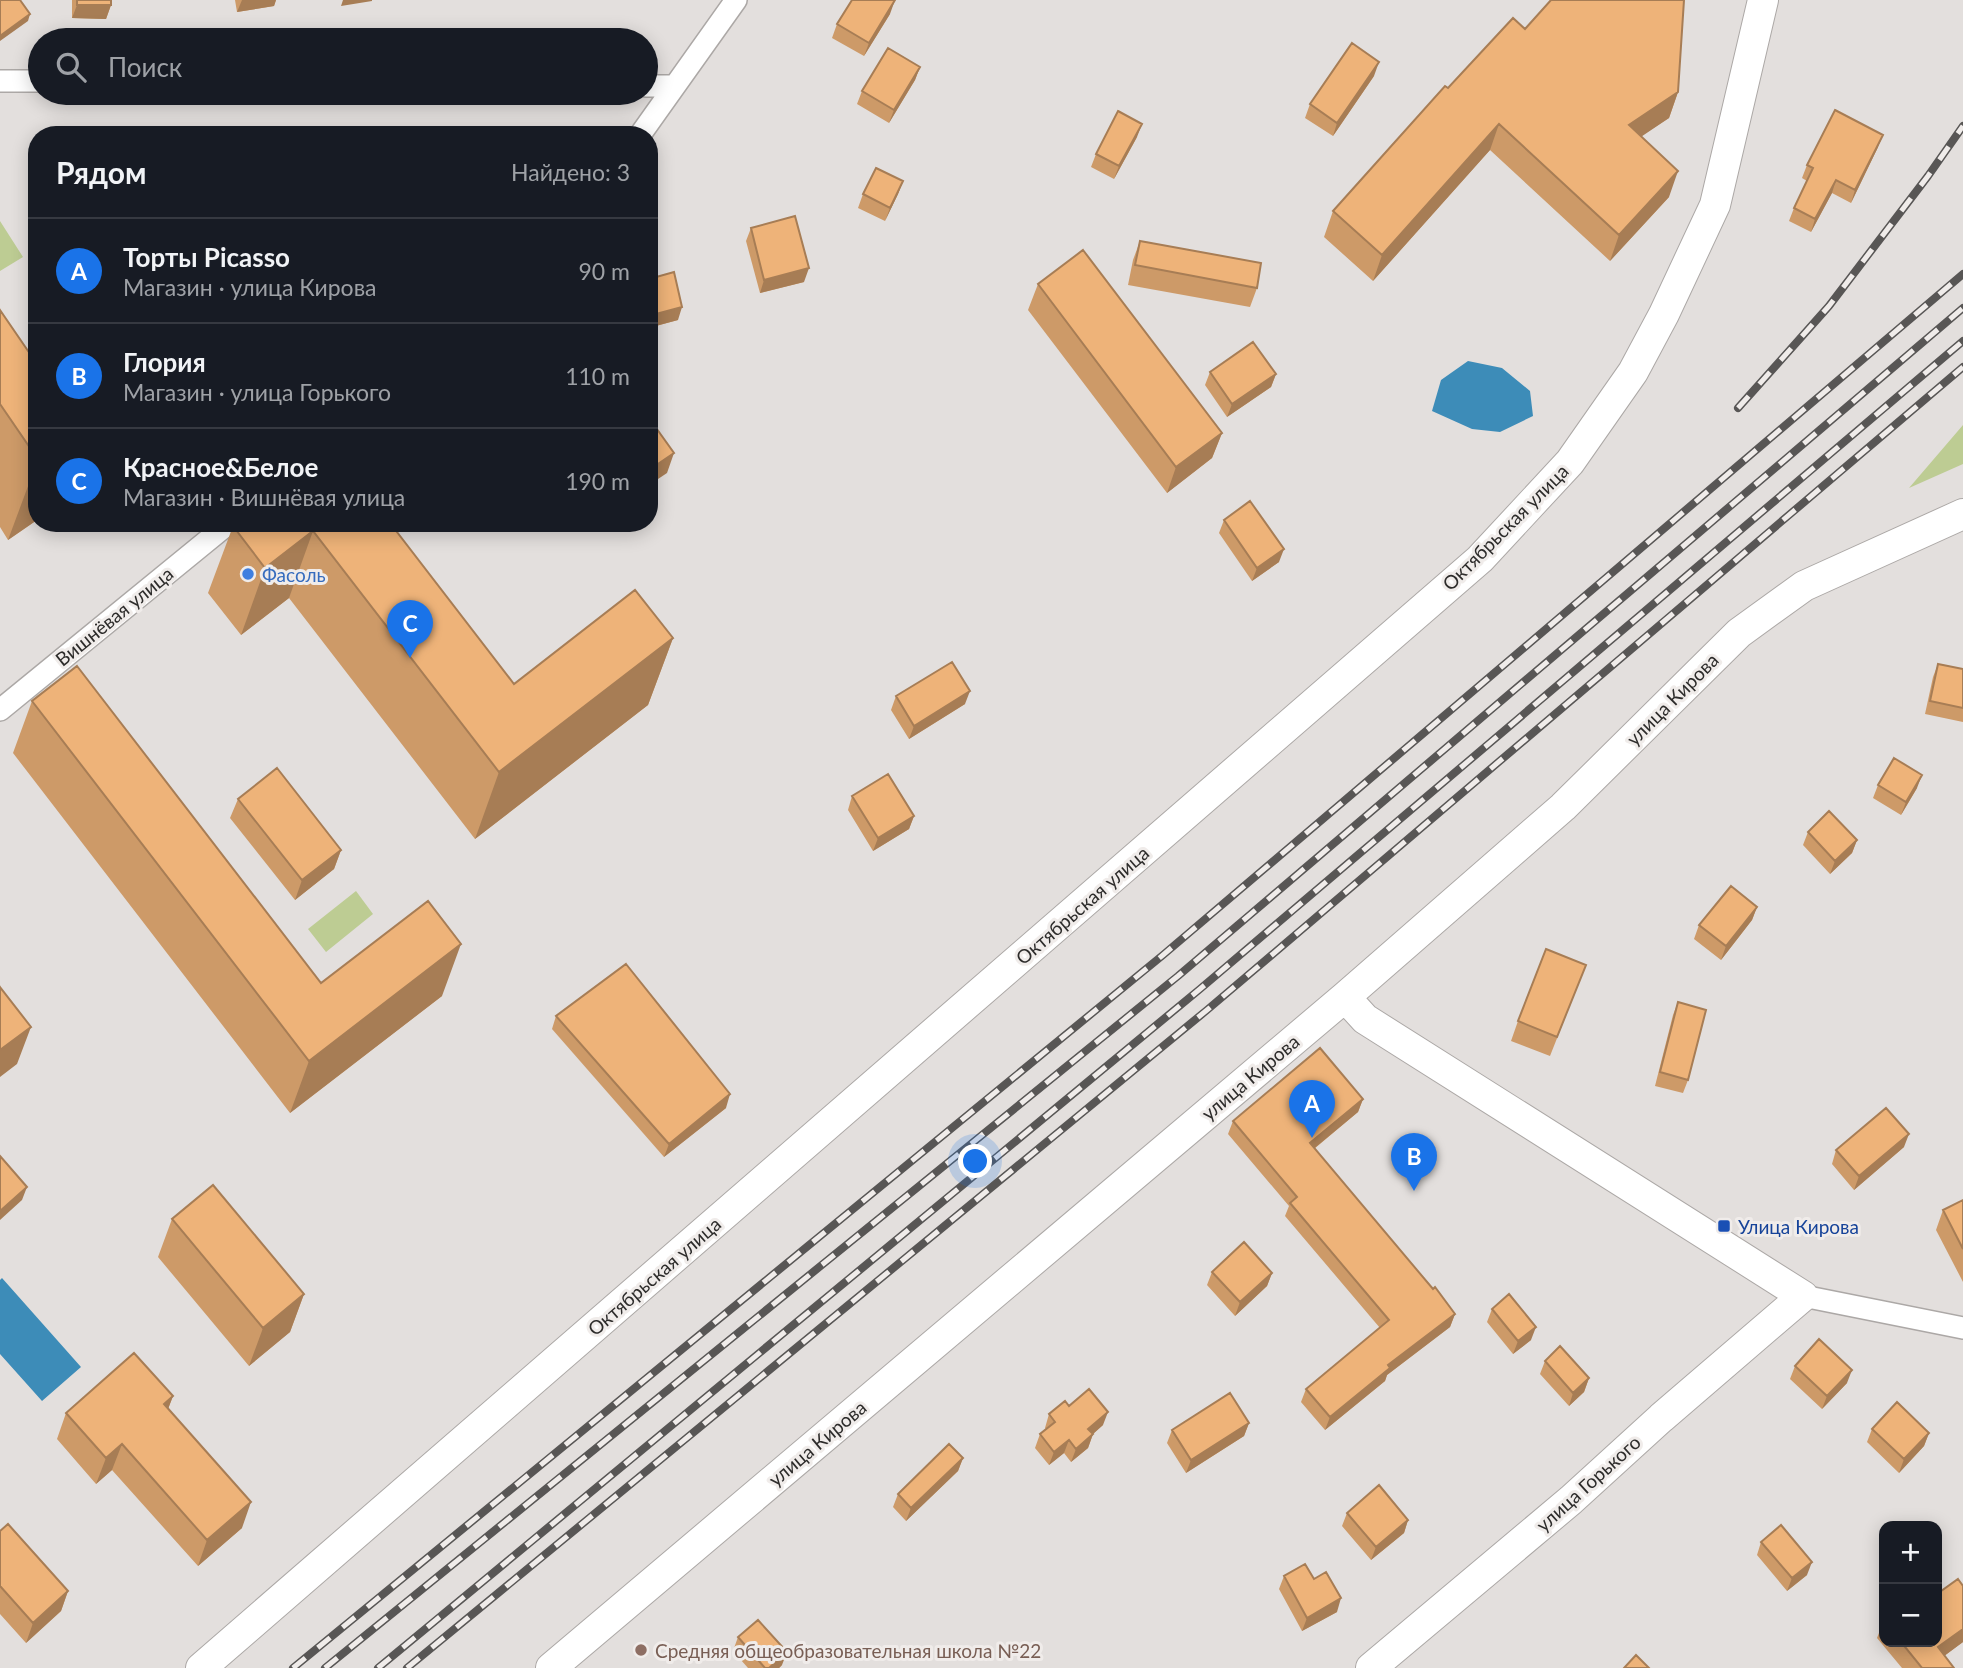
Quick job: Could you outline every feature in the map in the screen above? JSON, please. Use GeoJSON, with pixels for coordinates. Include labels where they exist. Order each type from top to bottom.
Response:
{"type":"FeatureCollection","features":[{"type":"Feature","properties":{"kind":"street"},"geometry":{"type":"LineString","coordinates":[[646,126],[736,0]]}},
{"type":"Feature","properties":{"kind":"street","name":"Октябрьская улица"},"geometry":{"type":"LineString","coordinates":[[201,1668],[1489,550],[1570,462],[1633,372],[1664,314],[1716,205],[1763,0]]}},
{"type":"Feature","properties":{"kind":"street"},"geometry":{"type":"LineString","coordinates":[[0,81],[28,81]]}},
{"type":"Feature","properties":{"kind":"street"},"geometry":{"type":"LineString","coordinates":[[658,86],[674,86]]}},
{"type":"Feature","properties":{"kind":"street","name":"улица Кирова"},"geometry":{"type":"LineString","coordinates":[[551,1668],[1345,997],[1563,807],[1739,632],[1804,586],[1963,514]]}},
{"type":"Feature","properties":{"kind":"street","name":"Вишнёвая улица"},"geometry":{"type":"LineString","coordinates":[[0,710],[218,532]]}},
{"type":"Feature","properties":{"kind":"street"},"geometry":{"type":"LineString","coordinates":[[1345,997],[1365,1019],[1803,1296],[1963,1328]]}},
{"type":"Feature","properties":{"kind":"street","name":"улица Горького"},"geometry":{"type":"LineString","coordinates":[[1371,1668],[1571,1500],[1661,1418],[1803,1296]]}},
{"type":"Feature","properties":{"kind":"green space"},"geometry":{"type":"Polygon","coordinates":[[[0,221],[23,257],[0,271],[0,221]]]}},
{"type":"Feature","properties":{"kind":"green space"},"geometry":{"type":"Polygon","coordinates":[[[1963,425],[1963,464],[1909,488],[1963,425]]]}},
{"type":"Feature","properties":{"kind":"green space"},"geometry":{"type":"Polygon","coordinates":[[[356,891],[373,914],[326,952],[308,929],[356,891]]]}},
{"type":"Feature","properties":{"kind":"water"},"geometry":{"type":"Polygon","coordinates":[[[1468,361],[1502,368],[1530,391],[1533,416],[1500,432],[1472,429],[1432,411],[1441,380],[1468,361]]]}},
{"type":"Feature","properties":{"kind":"water"},"geometry":{"type":"Polygon","coordinates":[[[2,1278],[81,1367],[42,1401],[0,1354],[2,1278]]]}},
{"type":"Feature","properties":{"kind":"building"},"geometry":{"type":"Polygon","coordinates":[[[0,0],[20,0],[30,14],[0,36],[0,0]]]}},
{"type":"Feature","properties":{"kind":"building"},"geometry":{"type":"Polygon","coordinates":[[[77,0],[111,0],[111,5],[77,5],[77,0]]]}},
{"type":"Feature","properties":{"kind":"building"},"geometry":{"type":"Polygon","coordinates":[[[852,0],[895,0],[869,43],[837,24],[852,0]]]}},
{"type":"Feature","properties":{"kind":"building"},"geometry":{"type":"Polygon","coordinates":[[[1551,0],[1684,0],[1678,92],[1629,125],[1678,171],[1619,235],[1499,124],[1382,255],[1333,211],[1445,86],[1448,88],[1513,18],[1525,29],[1551,0]]]}},
{"type":"Feature","properties":{"kind":"building"},"geometry":{"type":"Polygon","coordinates":[[[1352,43],[1379,62],[1337,123],[1310,104],[1352,43]]]}},
{"type":"Feature","properties":{"kind":"building"},"geometry":{"type":"Polygon","coordinates":[[[888,48],[920,67],[894,110],[862,91],[888,48]]]}},
{"type":"Feature","properties":{"kind":"building"},"geometry":{"type":"Polygon","coordinates":[[[1835,110],[1883,135],[1855,190],[1836,180],[1815,219],[1794,208],[1813,168],[1807,165],[1835,110]]]}},
{"type":"Feature","properties":{"kind":"building"},"geometry":{"type":"Polygon","coordinates":[[[1118,111],[1142,124],[1119,166],[1096,154],[1118,111]]]}},
{"type":"Feature","properties":{"kind":"building"},"geometry":{"type":"Polygon","coordinates":[[[876,168],[903,181],[890,208],[863,194],[876,168]]]}},
{"type":"Feature","properties":{"kind":"building"},"geometry":{"type":"Polygon","coordinates":[[[795,216],[809,268],[764,280],[751,228],[795,216]]]}},
{"type":"Feature","properties":{"kind":"building"},"geometry":{"type":"Polygon","coordinates":[[[1140,241],[1261,263],[1257,288],[1135,265],[1140,241]]]}},
{"type":"Feature","properties":{"kind":"building"},"geometry":{"type":"Polygon","coordinates":[[[1083,250],[1222,433],[1176,467],[1038,284],[1083,250]]]}},
{"type":"Feature","properties":{"kind":"building"},"geometry":{"type":"Polygon","coordinates":[[[674,272],[682,307],[658,313],[658,276],[674,272]]]}},
{"type":"Feature","properties":{"kind":"building"},"geometry":{"type":"Polygon","coordinates":[[[0,310],[28,351],[28,445],[0,404],[0,310]]]}},
{"type":"Feature","properties":{"kind":"building"},"geometry":{"type":"Polygon","coordinates":[[[1253,342],[1276,374],[1232,404],[1210,372],[1253,342]]]}},
{"type":"Feature","properties":{"kind":"building"},"geometry":{"type":"Polygon","coordinates":[[[658,431],[674,453],[658,464],[658,431]]]}},
{"type":"Feature","properties":{"kind":"building"},"geometry":{"type":"Polygon","coordinates":[[[1250,501],[1284,549],[1257,568],[1224,520],[1250,501]]]}},
{"type":"Feature","properties":{"kind":"building"},"geometry":{"type":"Polygon","coordinates":[[[238,532],[312,532],[265,568],[238,532]]]}},
{"type":"Feature","properties":{"kind":"building"},"geometry":{"type":"Polygon","coordinates":[[[314,532],[397,532],[514,684],[635,590],[673,638],[499,772],[314,532]]]}},
{"type":"Feature","properties":{"kind":"building"},"geometry":{"type":"Polygon","coordinates":[[[952,662],[970,691],[914,726],[896,696],[952,662]]]}},
{"type":"Feature","properties":{"kind":"building"},"geometry":{"type":"Polygon","coordinates":[[[1938,664],[1963,669],[1963,708],[1930,701],[1938,664]]]}},
{"type":"Feature","properties":{"kind":"building"},"geometry":{"type":"Polygon","coordinates":[[[77,666],[321,983],[428,901],[461,944],[309,1061],[32,701],[77,666]]]}},
{"type":"Feature","properties":{"kind":"building"},"geometry":{"type":"Polygon","coordinates":[[[1894,758],[1922,775],[1906,802],[1878,785],[1894,758]]]}},
{"type":"Feature","properties":{"kind":"building"},"geometry":{"type":"Polygon","coordinates":[[[277,768],[341,850],[302,880],[238,799],[277,768]]]}},
{"type":"Feature","properties":{"kind":"building"},"geometry":{"type":"Polygon","coordinates":[[[888,774],[914,816],[878,838],[852,796],[888,774]]]}},
{"type":"Feature","properties":{"kind":"building"},"geometry":{"type":"Polygon","coordinates":[[[1829,811],[1857,840],[1835,861],[1808,832],[1829,811]]]}},
{"type":"Feature","properties":{"kind":"building"},"geometry":{"type":"Polygon","coordinates":[[[1731,886],[1757,907],[1726,946],[1699,925],[1731,886]]]}},
{"type":"Feature","properties":{"kind":"building"},"geometry":{"type":"Polygon","coordinates":[[[1546,949],[1586,965],[1557,1037],[1518,1021],[1546,949]]]}},
{"type":"Feature","properties":{"kind":"building"},"geometry":{"type":"Polygon","coordinates":[[[626,964],[730,1094],[669,1144],[556,1016],[626,964]]]}},
{"type":"Feature","properties":{"kind":"building"},"geometry":{"type":"Polygon","coordinates":[[[0,987],[31,1027],[0,1050],[0,987]]]}},
{"type":"Feature","properties":{"kind":"building"},"geometry":{"type":"Polygon","coordinates":[[[1678,1002],[1706,1010],[1688,1080],[1660,1072],[1678,1002]]]}},
{"type":"Feature","properties":{"kind":"building"},"geometry":{"type":"Polygon","coordinates":[[[1320,1048],[1363,1099],[1310,1143],[1433,1289],[1435,1287],[1455,1314],[1388,1365],[1390,1368],[1330,1417],[1306,1389],[1389,1320],[1290,1203],[1297,1197],[1233,1121],[1320,1048]]]}},
{"type":"Feature","properties":{"kind":"building"},"geometry":{"type":"Polygon","coordinates":[[[1886,1108],[1909,1134],[1859,1176],[1836,1150],[1886,1108]]]}},
{"type":"Feature","properties":{"kind":"building"},"geometry":{"type":"Polygon","coordinates":[[[0,1156],[27,1187],[0,1211],[0,1156]]]}},
{"type":"Feature","properties":{"kind":"building"},"geometry":{"type":"Polygon","coordinates":[[[213,1185],[304,1294],[263,1328],[172,1219],[213,1185]]]}},
{"type":"Feature","properties":{"kind":"building"},"geometry":{"type":"Polygon","coordinates":[[[1963,1200],[1963,1249],[1943,1210],[1963,1200]]]}},
{"type":"Feature","properties":{"kind":"building"},"geometry":{"type":"Polygon","coordinates":[[[1244,1242],[1272,1273],[1240,1302],[1212,1272],[1244,1242]]]}},
{"type":"Feature","properties":{"kind":"building"},"geometry":{"type":"Polygon","coordinates":[[[1509,1294],[1536,1327],[1518,1341],[1492,1309],[1509,1294]]]}},
{"type":"Feature","properties":{"kind":"building"},"geometry":{"type":"Polygon","coordinates":[[[1819,1339],[1852,1370],[1827,1396],[1795,1366],[1819,1339]]]}},
{"type":"Feature","properties":{"kind":"building"},"geometry":{"type":"Polygon","coordinates":[[[1560,1346],[1589,1378],[1573,1393],[1545,1361],[1560,1346]]]}},
{"type":"Feature","properties":{"kind":"building"},"geometry":{"type":"Polygon","coordinates":[[[134,1353],[173,1396],[164,1404],[251,1502],[207,1540],[122,1444],[106,1458],[66,1413],[134,1353]]]}},
{"type":"Feature","properties":{"kind":"building"},"geometry":{"type":"Polygon","coordinates":[[[1089,1389],[1108,1412],[1088,1429],[1093,1434],[1076,1449],[1069,1440],[1054,1452],[1040,1434],[1055,1422],[1049,1414],[1065,1401],[1069,1406],[1089,1389]]]}},
{"type":"Feature","properties":{"kind":"building"},"geometry":{"type":"Polygon","coordinates":[[[1230,1393],[1249,1423],[1191,1460],[1172,1430],[1230,1393]]]}},
{"type":"Feature","properties":{"kind":"building"},"geometry":{"type":"Polygon","coordinates":[[[1897,1402],[1929,1433],[1904,1459],[1872,1429],[1897,1402]]]}},
{"type":"Feature","properties":{"kind":"building"},"geometry":{"type":"Polygon","coordinates":[[[949,1444],[963,1458],[911,1508],[898,1494],[949,1444]]]}},
{"type":"Feature","properties":{"kind":"building"},"geometry":{"type":"Polygon","coordinates":[[[1379,1485],[1408,1520],[1376,1547],[1347,1513],[1379,1485]]]}},
{"type":"Feature","properties":{"kind":"building"},"geometry":{"type":"Polygon","coordinates":[[[8,1524],[68,1591],[33,1623],[0,1586],[0,1531],[8,1524]]]}},
{"type":"Feature","properties":{"kind":"building"},"geometry":{"type":"Polygon","coordinates":[[[1781,1525],[1812,1562],[1792,1578],[1761,1542],[1781,1525]]]}},
{"type":"Feature","properties":{"kind":"building"},"geometry":{"type":"Polygon","coordinates":[[[1305,1564],[1314,1579],[1326,1572],[1341,1598],[1307,1618],[1284,1576],[1305,1564]]]}},
{"type":"Feature","properties":{"kind":"building"},"geometry":{"type":"Polygon","coordinates":[[[1958,1579],[1963,1586],[1963,1629],[1942,1644],[1942,1590],[1958,1579]]]}},
{"type":"Feature","properties":{"kind":"building"},"geometry":{"type":"Polygon","coordinates":[[[758,1620],[787,1652],[769,1668],[765,1668],[738,1637],[758,1620]]]}},
{"type":"Feature","properties":{"kind":"building"},"geometry":{"type":"Polygon","coordinates":[[[1905,1647],[1938,1647],[1954,1668],[1922,1668],[1905,1647]]]}},
{"type":"Feature","properties":{"kind":"building"},"geometry":{"type":"Polygon","coordinates":[[[1636,1655],[1649,1668],[1624,1668],[1636,1655]]]}},
{"type":"Feature","properties":{"kind":"railway"},"geometry":{"type":"LineString","coordinates":[[1738,408],[1829,306],[1963,126]]}},
{"type":"Feature","properties":{"kind":"railway"},"geometry":{"type":"LineString","coordinates":[[293,1668],[1163,955],[1963,274]]}},
{"type":"Feature","properties":{"kind":"railway"},"geometry":{"type":"LineString","coordinates":[[325,1668],[1178,976],[1963,308]]}},
{"type":"Feature","properties":{"kind":"railway"},"geometry":{"type":"LineString","coordinates":[[378,1668],[1200,989],[1963,341]]}},
{"type":"Feature","properties":{"kind":"railway"},"geometry":{"type":"LineString","coordinates":[[407,1668],[1207,1010],[1963,367]]}},
{"type":"Feature","properties":{"kind":"place","name":"Фасоль"},"geometry":{"type":"Point","coordinates":[248,574]}},
{"type":"Feature","properties":{"kind":"place","name":"Красное&Белое"},"geometry":{"type":"Point","coordinates":[410,658]}},
{"type":"Feature","properties":{"kind":"place","name":"Торты Picasso"},"geometry":{"type":"Point","coordinates":[1312,1138]}},
{"type":"Feature","properties":{"kind":"place","name":"Глория"},"geometry":{"type":"Point","coordinates":[1414,1191]}},
{"type":"Feature","properties":{"kind":"place","name":"Улица Кирова"},"geometry":{"type":"Point","coordinates":[1724,1226]}},
{"type":"Feature","properties":{"kind":"place","name":"Средняя общеобразовательная школа №22"},"geometry":{"type":"Point","coordinates":[641,1650]}}]}
